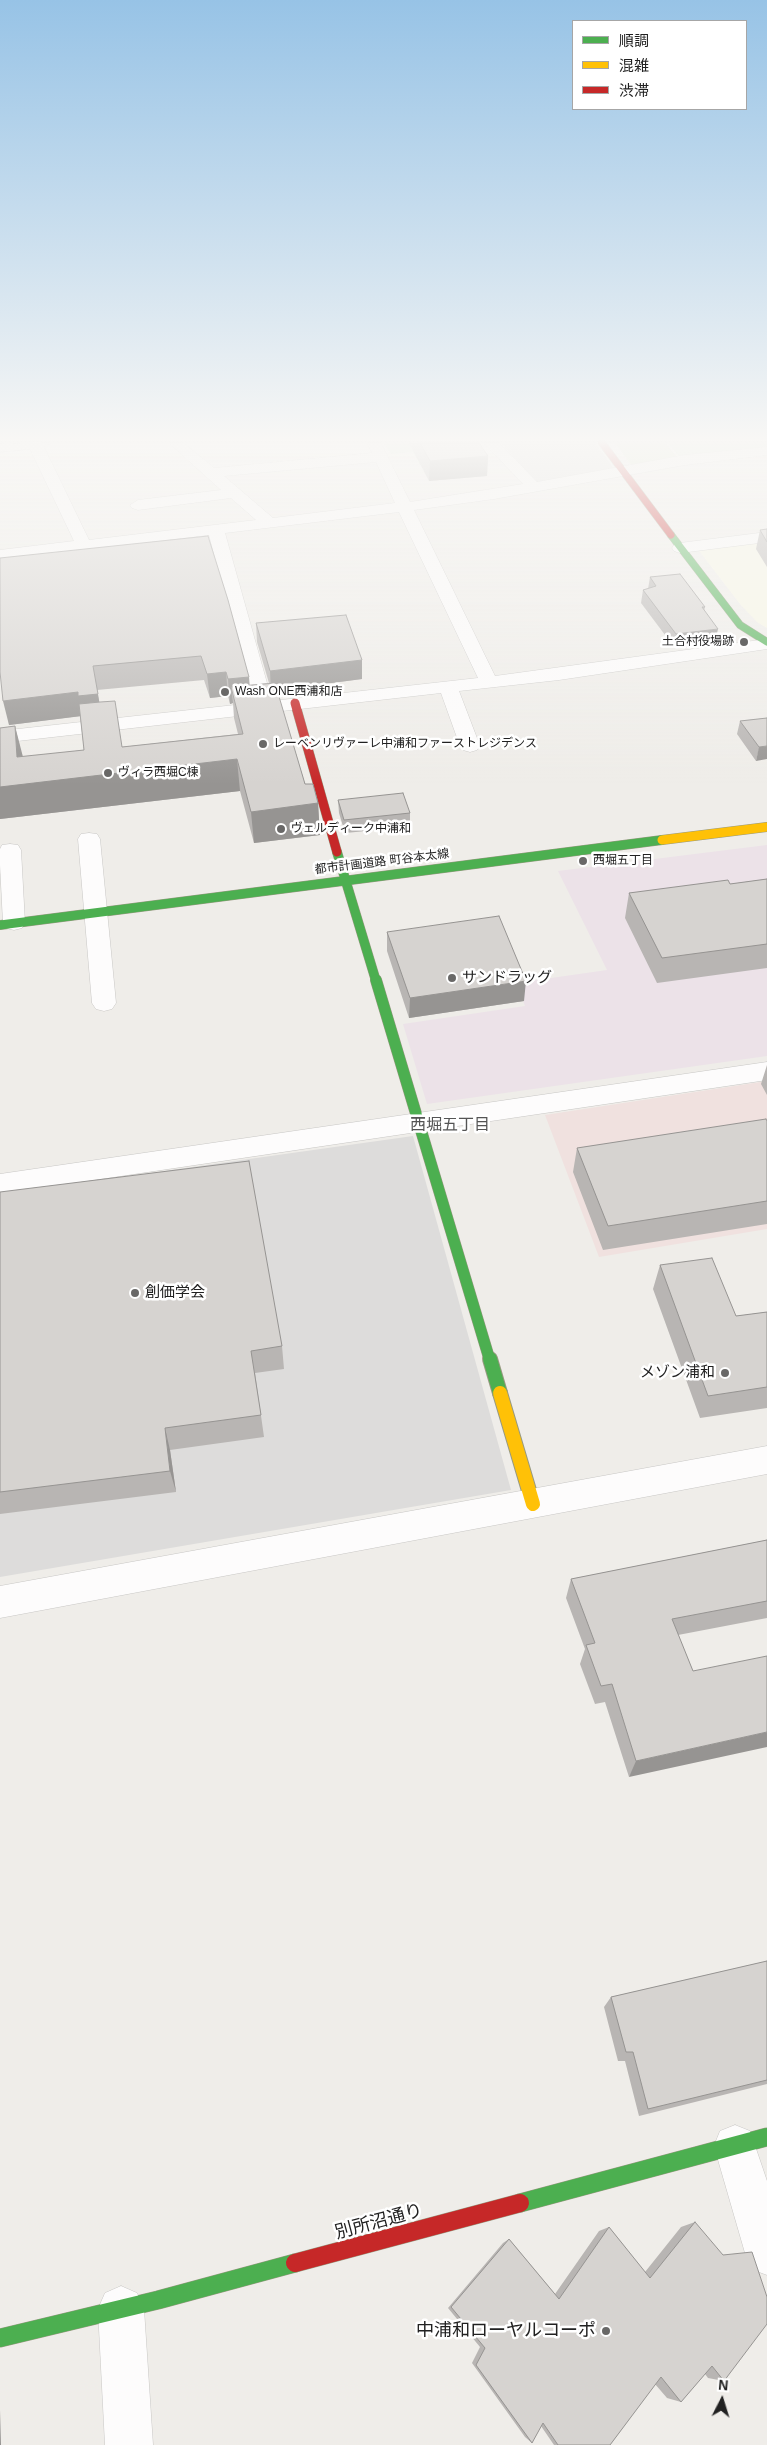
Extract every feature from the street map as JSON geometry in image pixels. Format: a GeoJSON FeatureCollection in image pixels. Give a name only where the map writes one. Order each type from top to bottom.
{"type":"FeatureCollection","features":[{"type":"Feature","properties":{"kind":"street"},"geometry":{"type":"LineString","coordinates":[[223,557],[264,707]]}},
{"type":"Feature","properties":{"kind":"street"},"geometry":{"type":"LineString","coordinates":[[429,557],[489,682]]}},
{"type":"Feature","properties":{"kind":"street"},"geometry":{"type":"LineString","coordinates":[[687,557],[740,625],[767,643]]}},
{"type":"Feature","properties":{"kind":"street"},"geometry":{"type":"LineString","coordinates":[[0,737],[489,682],[767,643]]}},
{"type":"Feature","properties":{"kind":"street"},"geometry":{"type":"LineString","coordinates":[[448,686],[470,746]]}},
{"type":"Feature","properties":{"kind":"street"},"geometry":{"type":"LineString","coordinates":[[295,703],[346,880],[533,1504]]}},
{"type":"Feature","properties":{"kind":"street","name":"都市計画道路 町谷本太線"},"geometry":{"type":"LineString","coordinates":[[7,924],[767,827]]}},
{"type":"Feature","properties":{"kind":"street"},"geometry":{"type":"LineString","coordinates":[[89,840],[104,1003]]}},
{"type":"Feature","properties":{"kind":"street"},"geometry":{"type":"LineString","coordinates":[[7,924],[10,850]]}},
{"type":"Feature","properties":{"kind":"street"},"geometry":{"type":"LineString","coordinates":[[0,1184],[420,1124],[767,1071]]}},
{"type":"Feature","properties":{"kind":"street"},"geometry":{"type":"LineString","coordinates":[[0,1602],[767,1460]]}},
{"type":"Feature","properties":{"kind":"street"},"geometry":{"type":"LineString","coordinates":[[751,2142],[767,2252]]}},
{"type":"Feature","properties":{"kind":"street","name":"別所沼通り"},"geometry":{"type":"LineString","coordinates":[[0,2338],[121,2309],[751,2142]]}},
{"type":"Feature","properties":{"kind":"street"},"geometry":{"type":"LineString","coordinates":[[121,2309],[128,2445]]}},
{"type":"Feature","properties":{"kind":"shaded area"},"geometry":{"type":"Polygon","coordinates":[[[704,557],[767,557],[767,628],[757,622],[740,604],[704,557]]]}},
{"type":"Feature","properties":{"kind":"shaded area"},"geometry":{"type":"Polygon","coordinates":[[[767,845],[767,1056],[427,1104],[403,1024],[525,1006],[516,983],[607,970],[558,871],[767,845]]]}},
{"type":"Feature","properties":{"kind":"shaded area"},"geometry":{"type":"Polygon","coordinates":[[[767,1081],[767,1229],[599,1257],[545,1115],[767,1081]]]}},
{"type":"Feature","properties":{"kind":"shaded area"},"geometry":{"type":"Polygon","coordinates":[[[413,1136],[511,1490],[0,1577],[0,1194],[413,1136]]]}},
{"type":"Feature","properties":{"kind":"building"},"geometry":{"type":"Polygon","coordinates":[[[215,557],[249,677],[228,679],[226,672],[207,674],[201,656],[93,666],[98,694],[78,696],[78,692],[3,701],[0,672],[0,558],[215,557]]]}},
{"type":"Feature","properties":{"kind":"building"},"geometry":{"type":"Polygon","coordinates":[[[680,574],[705,607],[702,607],[718,629],[676,634],[643,590],[656,586],[650,577],[680,574]]]}},
{"type":"Feature","properties":{"kind":"building"},"geometry":{"type":"Polygon","coordinates":[[[346,615],[362,660],[270,671],[256,623],[346,615]]]}},
{"type":"Feature","properties":{"kind":"building"},"geometry":{"type":"Polygon","coordinates":[[[275,683],[305,784],[313,784],[318,803],[251,812],[237,759],[0,787],[0,728],[15,726],[17,757],[84,750],[79,704],[115,701],[122,747],[243,734],[231,687],[275,683]]]}},
{"type":"Feature","properties":{"kind":"building"},"geometry":{"type":"Polygon","coordinates":[[[767,718],[767,746],[759,747],[740,721],[767,718]]]}},
{"type":"Feature","properties":{"kind":"building"},"geometry":{"type":"Polygon","coordinates":[[[403,793],[410,813],[344,820],[338,800],[403,793]]]}},
{"type":"Feature","properties":{"kind":"building"},"geometry":{"type":"Polygon","coordinates":[[[767,879],[767,944],[662,958],[629,893],[728,880],[730,884],[767,879]]]}},
{"type":"Feature","properties":{"kind":"building"},"geometry":{"type":"Polygon","coordinates":[[[499,916],[526,981],[410,998],[387,932],[499,916]]]}},
{"type":"Feature","properties":{"kind":"building"},"geometry":{"type":"Polygon","coordinates":[[[766,1119],[767,1201],[608,1226],[577,1148],[766,1119]]]}},
{"type":"Feature","properties":{"kind":"building","name":"創価学会"},"geometry":{"type":"Polygon","coordinates":[[[249,1161],[282,1346],[251,1351],[261,1415],[165,1428],[170,1471],[0,1492],[0,1192],[249,1161]]]}},
{"type":"Feature","properties":{"kind":"building","name":"メゾン浦和"},"geometry":{"type":"Polygon","coordinates":[[[712,1258],[736,1316],[767,1312],[767,1387],[708,1396],[660,1265],[712,1258]]]}},
{"type":"Feature","properties":{"kind":"building"},"geometry":{"type":"Polygon","coordinates":[[[767,1540],[767,1601],[672,1619],[693,1671],[767,1656],[767,1732],[636,1761],[612,1684],[601,1686],[586,1645],[595,1643],[571,1579],[767,1540]]]}},
{"type":"Feature","properties":{"kind":"building"},"geometry":{"type":"Polygon","coordinates":[[[767,1961],[767,2080],[648,2109],[633,2052],[626,2052],[611,1997],[767,1961]]]}},
{"type":"Feature","properties":{"kind":"building","name":"中浦和ローヤルコーポ"},"geometry":{"type":"Polygon","coordinates":[[[695,2222],[723,2255],[752,2252],[767,2297],[767,2324],[724,2381],[712,2366],[681,2402],[661,2377],[610,2445],[558,2445],[543,2423],[532,2443],[476,2365],[485,2348],[451,2307],[509,2239],[559,2299],[609,2227],[650,2278],[695,2222]]]}},
{"type":"Feature","properties":{"kind":"traffic: fast"},"geometry":{"type":"LineString","coordinates":[[688,557],[740,625],[767,642]]}},
{"type":"Feature","properties":{"kind":"traffic: fast"},"geometry":{"type":"LineString","coordinates":[[0,925],[662,840]]}},
{"type":"Feature","properties":{"kind":"traffic: fast"},"geometry":{"type":"LineString","coordinates":[[337,852],[500,1393]]}},
{"type":"Feature","properties":{"kind":"traffic: fast"},"geometry":{"type":"LineString","coordinates":[[520,2203],[767,2137]]}},
{"type":"Feature","properties":{"kind":"traffic: fast"},"geometry":{"type":"LineString","coordinates":[[0,2338],[158,2300],[295,2263]]}},
{"type":"Feature","properties":{"kind":"traffic: slow"},"geometry":{"type":"LineString","coordinates":[[662,840],[767,827]]}},
{"type":"Feature","properties":{"kind":"traffic: slow"},"geometry":{"type":"LineString","coordinates":[[500,1393],[533,1504]]}},
{"type":"Feature","properties":{"kind":"traffic: jam"},"geometry":{"type":"LineString","coordinates":[[295,703],[337,852]]}},
{"type":"Feature","properties":{"kind":"traffic: jam"},"geometry":{"type":"LineString","coordinates":[[295,2263],[520,2203]]}},
{"type":"Feature","properties":{"kind":"place","name":"土合村役場跡"},"geometry":{"type":"Point","coordinates":[744,642]}},
{"type":"Feature","properties":{"kind":"place","name":"Wash ONE西浦和店"},"geometry":{"type":"Point","coordinates":[225,692]}},
{"type":"Feature","properties":{"kind":"place","name":"レーベンリヴァーレ中浦和ファーストレジデンス"},"geometry":{"type":"Point","coordinates":[263,744]}},
{"type":"Feature","properties":{"kind":"place","name":"ヴィラ西堀C棟"},"geometry":{"type":"Point","coordinates":[108,773]}},
{"type":"Feature","properties":{"kind":"place","name":"ヴェルディーク中浦和"},"geometry":{"type":"Point","coordinates":[281,829]}},
{"type":"Feature","properties":{"kind":"place","name":"西堀五丁目"},"geometry":{"type":"Point","coordinates":[583,861]}},
{"type":"Feature","properties":{"kind":"place","name":"サンドラッグ"},"geometry":{"type":"Point","coordinates":[452,978]}},
{"type":"Feature","properties":{"kind":"place","name":"創価学会"},"geometry":{"type":"Point","coordinates":[135,1293]}},
{"type":"Feature","properties":{"kind":"place","name":"メゾン浦和"},"geometry":{"type":"Point","coordinates":[725,1373]}},
{"type":"Feature","properties":{"kind":"place","name":"中浦和ローヤルコーポ"},"geometry":{"type":"Point","coordinates":[606,2331]}},
{"type":"Feature","properties":{"kind":"district","name":"西堀五丁目"},"geometry":{"type":"Point","coordinates":[450,1126]}}]}
